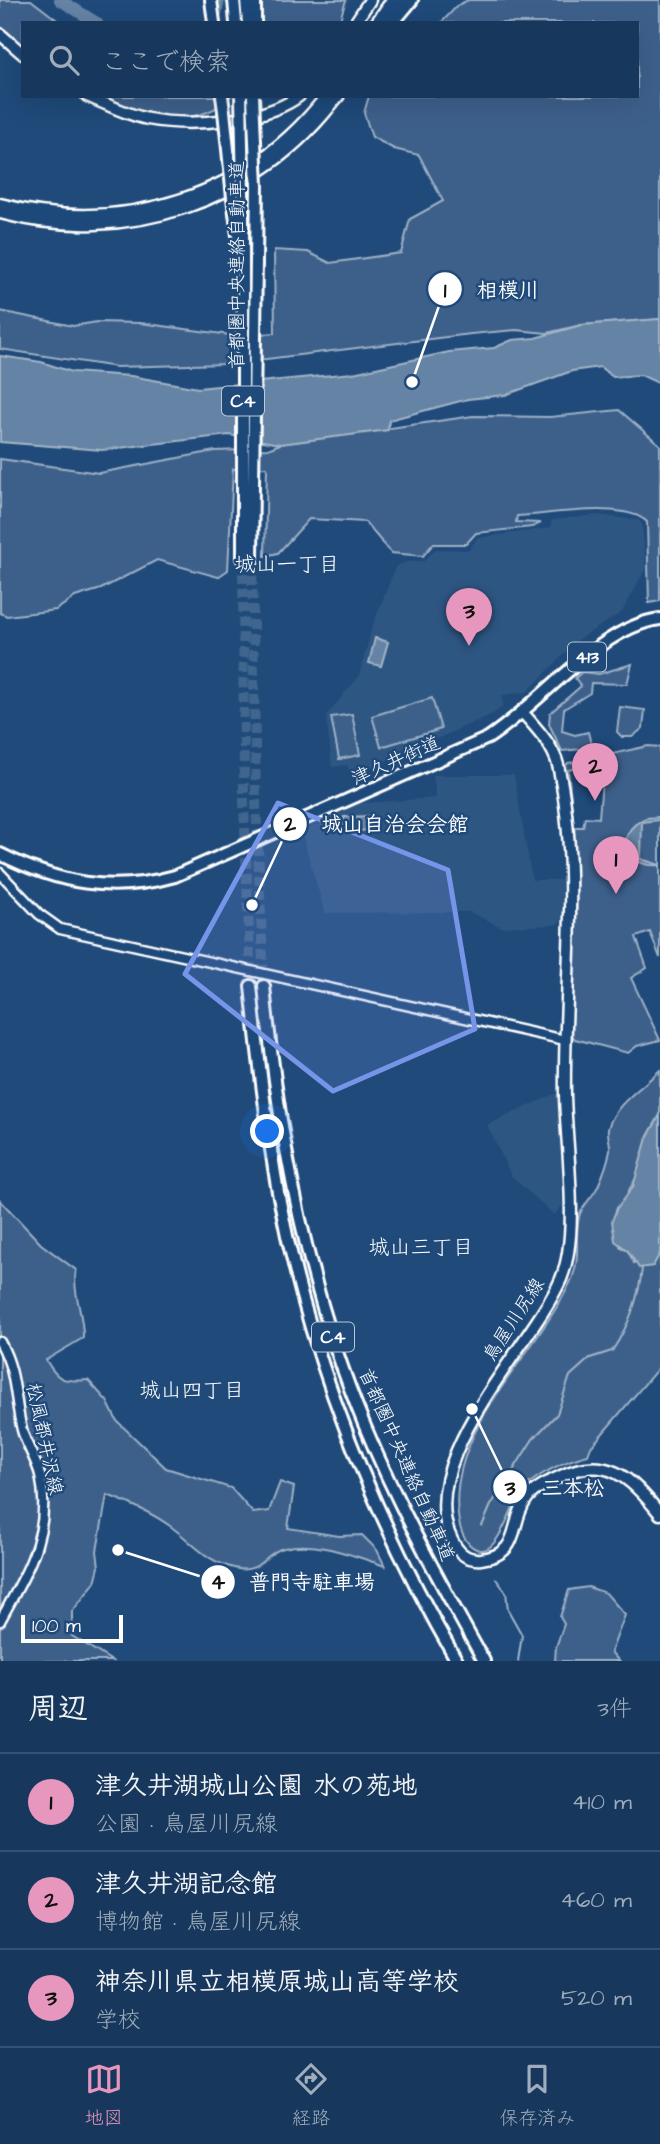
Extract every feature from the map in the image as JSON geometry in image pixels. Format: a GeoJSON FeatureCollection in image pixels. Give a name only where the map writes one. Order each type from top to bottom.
{"type":"FeatureCollection","features":[{"type":"Feature","properties":{"kind":"highway"},"geometry":{"type":"LineString","coordinates":[[211,0],[215,21]]}},
{"type":"Feature","properties":{"kind":"highway"},"geometry":{"type":"LineString","coordinates":[[234,0],[236,21]]}},
{"type":"Feature","properties":{"kind":"highway"},"geometry":{"type":"LineString","coordinates":[[246,0],[248,21]]}},
{"type":"Feature","properties":{"kind":"highway"},"geometry":{"type":"LineString","coordinates":[[255,0],[255,21]]}},
{"type":"Feature","properties":{"kind":"highway"},"geometry":{"type":"LineString","coordinates":[[395,21],[412,0]]}},
{"type":"Feature","properties":{"kind":"highway"},"geometry":{"type":"LineString","coordinates":[[222,98],[238,196]]}},
{"type":"Feature","properties":{"kind":"highway","name":"首都圏中央連絡自動車道"},"geometry":{"type":"LineString","coordinates":[[241,98],[238,196],[244,291],[247,559],[257,186],[253,98]]}},
{"type":"Feature","properties":{"kind":"highway","name":"津久井街道"},"geometry":{"type":"LineString","coordinates":[[1,856],[48,876],[88,885],[127,886],[167,878],[425,768],[488,737],[523,713],[606,640],[629,626],[660,619]]}},
{"type":"Feature","properties":{"kind":"highway","name":"首都圏中央連絡自動車道"},"geometry":{"type":"LineString","coordinates":[[251,986],[278,1193],[303,1298],[324,1366],[370,1490],[416,1587],[457,1661]]}},
{"type":"Feature","properties":{"kind":"highway","name":"首都圏中央連絡自動車道"},"geometry":{"type":"LineString","coordinates":[[264,986],[274,1079],[293,1190],[319,1294],[341,1362],[364,1424],[405,1513],[484,1661]]}},
{"type":"Feature","properties":{"kind":"main road"},"geometry":{"type":"LineString","coordinates":[[356,21],[370,0]]}},
{"type":"Feature","properties":{"kind":"main road"},"geometry":{"type":"LineString","coordinates":[[377,21],[392,0]]}},
{"type":"Feature","properties":{"kind":"main road"},"geometry":{"type":"LineString","coordinates":[[387,21],[403,0]]}},
{"type":"Feature","properties":{"kind":"main road"},"geometry":{"type":"LineString","coordinates":[[0,34],[21,52]]}},
{"type":"Feature","properties":{"kind":"main road"},"geometry":{"type":"LineString","coordinates":[[92,98],[149,119],[225,120],[263,115],[295,98]]}},
{"type":"Feature","properties":{"kind":"main road"},"geometry":{"type":"LineString","coordinates":[[0,204],[48,214],[94,216],[138,212],[182,201],[225,182],[275,149],[333,98]]}},
{"type":"Feature","properties":{"kind":"main road"},"geometry":{"type":"LineString","coordinates":[[0,213],[38,221],[91,225],[144,219],[188,207],[236,186],[269,165],[304,135],[333,98]]}},
{"type":"Feature","properties":{"kind":"main road","name":"鳥屋川尻線"},"geometry":{"type":"LineString","coordinates":[[523,713],[553,751],[559,769],[569,863],[565,1040],[570,1234],[568,1260],[556,1290],[473,1418],[447,1486],[445,1517],[460,1552],[473,1559],[492,1556],[513,1540],[523,1505],[531,1494],[556,1478],[588,1465],[604,1466],[617,1474],[648,1499],[660,1514]]}},
{"type":"Feature","properties":{"kind":"street"},"geometry":{"type":"LineString","coordinates":[[0,873],[39,914],[60,929],[565,1040]]}},
{"type":"Feature","properties":{"kind":"street","name":"松風都井沢線"},"geometry":{"type":"LineString","coordinates":[[0,1342],[15,1375],[23,1430],[40,1475],[43,1515],[36,1554],[0,1621]]}},
{"type":"Feature","properties":{"kind":"highlighted area"},"geometry":{"type":"Polygon","coordinates":[[[278,803],[448,870],[475,1029],[333,1091],[185,974],[278,803]]]}},
{"type":"Feature","properties":{"kind":"shaded area"},"geometry":{"type":"Polygon","coordinates":[[[0,0],[31,0],[58,21],[21,21],[21,49],[0,31],[0,0]]]}},
{"type":"Feature","properties":{"kind":"shaded area"},"geometry":{"type":"Polygon","coordinates":[[[249,0],[346,0],[340,21],[245,21],[249,0]]]}},
{"type":"Feature","properties":{"kind":"shaded area"},"geometry":{"type":"Polygon","coordinates":[[[468,0],[660,0],[660,319],[581,325],[547,333],[516,330],[471,334],[226,364],[116,367],[0,349],[0,311],[73,326],[97,322],[140,323],[238,336],[275,333],[274,250],[308,252],[330,263],[401,253],[410,219],[443,201],[419,155],[394,149],[372,137],[364,113],[368,98],[639,98],[639,21],[443,21],[458,5],[468,0]]]}},
{"type":"Feature","properties":{"kind":"shaded area"},"geometry":{"type":"Polygon","coordinates":[[[100,98],[228,98],[216,108],[200,115],[183,117],[165,117],[100,98]]]}},
{"type":"Feature","properties":{"kind":"shaded area"},"geometry":{"type":"Polygon","coordinates":[[[660,319],[660,384],[641,375],[613,377],[600,367],[572,371],[505,395],[468,399],[389,420],[388,430],[280,444],[229,435],[102,450],[0,442],[0,356],[41,362],[72,372],[131,376],[198,388],[353,373],[449,352],[494,348],[512,340],[535,338],[581,325],[660,319]]]}},
{"type":"Feature","properties":{"kind":"shaded area"},"geometry":{"type":"Polygon","coordinates":[[[619,410],[660,445],[660,601],[649,603],[647,522],[637,515],[605,510],[517,516],[516,522],[541,523],[532,527],[476,533],[466,544],[433,544],[423,556],[391,553],[365,522],[309,519],[278,553],[265,556],[267,467],[233,469],[228,570],[218,577],[157,560],[101,589],[75,597],[56,610],[7,616],[0,613],[0,459],[99,473],[215,451],[268,449],[280,444],[473,416],[550,417],[619,410]]]}},
{"type":"Feature","properties":{"kind":"shaded area"},"geometry":{"type":"Polygon","coordinates":[[[596,515],[638,520],[642,524],[646,568],[622,612],[579,639],[527,692],[502,695],[503,707],[493,714],[352,776],[347,765],[332,767],[326,716],[359,676],[372,627],[396,566],[406,562],[424,561],[436,549],[469,550],[477,538],[550,528],[552,520],[596,515]]]}},
{"type":"Feature","properties":{"kind":"shaded area"},"geometry":{"type":"Polygon","coordinates":[[[375,638],[388,642],[381,666],[369,663],[375,638]]]}},
{"type":"Feature","properties":{"kind":"shaded area"},"geometry":{"type":"Polygon","coordinates":[[[632,664],[627,684],[591,683],[590,693],[564,709],[562,731],[575,735],[588,732],[592,748],[562,751],[549,724],[550,713],[581,686],[575,678],[582,672],[599,674],[632,664]]]}},
{"type":"Feature","properties":{"kind":"shaded area"},"geometry":{"type":"Polygon","coordinates":[[[432,698],[441,729],[381,747],[372,716],[432,698]]]}},
{"type":"Feature","properties":{"kind":"shaded area"},"geometry":{"type":"Polygon","coordinates":[[[620,707],[645,710],[643,728],[632,737],[622,737],[617,732],[620,707]]]}},
{"type":"Feature","properties":{"kind":"shaded area"},"geometry":{"type":"Polygon","coordinates":[[[352,714],[360,755],[339,759],[331,717],[352,714]]]}},
{"type":"Feature","properties":{"kind":"shaded area"},"geometry":{"type":"Polygon","coordinates":[[[648,746],[660,747],[660,958],[650,932],[636,937],[647,968],[631,978],[660,1040],[637,1046],[628,1053],[575,1039],[568,1030],[570,966],[563,770],[568,763],[591,760],[589,765],[568,770],[574,827],[583,827],[585,817],[599,818],[602,780],[588,778],[599,766],[603,756],[648,746]]]}},
{"type":"Feature","properties":{"kind":"shaded area"},"geometry":{"type":"Polygon","coordinates":[[[433,775],[514,775],[532,880],[562,880],[561,921],[555,925],[501,927],[470,912],[325,913],[302,835],[304,830],[361,803],[436,798],[433,775]]]}},
{"type":"Feature","properties":{"kind":"shaded area"},"geometry":{"type":"Polygon","coordinates":[[[371,816],[371,830],[345,832],[344,817],[371,816]]]}},
{"type":"Feature","properties":{"kind":"shaded area"},"geometry":{"type":"Polygon","coordinates":[[[658,817],[660,820],[642,822],[641,859],[660,865],[639,862],[627,849],[628,833],[646,818],[658,817]]]}},
{"type":"Feature","properties":{"kind":"shaded area"},"geometry":{"type":"Polygon","coordinates":[[[660,1070],[660,1115],[647,1138],[638,1175],[629,1190],[620,1247],[628,1251],[634,1263],[656,1258],[660,1253],[660,1366],[591,1447],[588,1455],[554,1468],[523,1489],[495,1541],[488,1548],[479,1550],[464,1538],[458,1519],[458,1484],[466,1454],[496,1396],[552,1315],[572,1278],[577,1260],[579,1217],[596,1190],[605,1168],[610,1150],[608,1129],[611,1120],[630,1096],[660,1070]]]}},
{"type":"Feature","properties":{"kind":"shaded area"},"geometry":{"type":"Polygon","coordinates":[[[559,1092],[562,1206],[554,1215],[512,1177],[487,1125],[559,1092]]]}},
{"type":"Feature","properties":{"kind":"shaded area"},"geometry":{"type":"Polygon","coordinates":[[[660,1115],[660,1253],[653,1266],[639,1268],[628,1251],[615,1241],[612,1221],[617,1208],[633,1187],[647,1138],[660,1115]]]}},
{"type":"Feature","properties":{"kind":"shaded area"},"geometry":{"type":"Polygon","coordinates":[[[0,1200],[41,1244],[76,1270],[83,1338],[46,1360],[58,1376],[73,1381],[88,1380],[107,1401],[117,1421],[166,1468],[231,1488],[253,1513],[269,1511],[280,1482],[294,1487],[288,1528],[339,1536],[362,1535],[377,1550],[385,1566],[335,1550],[297,1546],[278,1550],[252,1568],[238,1569],[208,1557],[155,1516],[107,1495],[97,1551],[99,1567],[95,1582],[72,1612],[72,1636],[112,1661],[0,1661],[0,1200]]]}},
{"type":"Feature","properties":{"kind":"shaded area"},"geometry":{"type":"Polygon","coordinates":[[[588,1587],[606,1593],[625,1615],[611,1652],[619,1661],[555,1661],[556,1647],[564,1624],[560,1617],[569,1590],[588,1587]]]}},
{"type":"Feature","properties":{"kind":"waterway"},"geometry":{"type":"LineString","coordinates":[[60,0],[94,21]]}},
{"type":"Feature","properties":{"kind":"waterway"},"geometry":{"type":"LineString","coordinates":[[214,21],[219,0]]}},
{"type":"Feature","properties":{"kind":"waterway"},"geometry":{"type":"LineString","coordinates":[[482,1526],[491,1505],[533,1439],[557,1414],[570,1376],[590,1358],[612,1351],[618,1342],[635,1301],[642,1268]]}},
{"type":"Feature","properties":{"kind":"waterway"},"geometry":{"type":"LineString","coordinates":[[496,1579],[506,1592],[508,1610],[522,1635],[518,1661]]}},
{"type":"Feature","properties":{"kind":"tunnel"},"geometry":{"type":"LineString","coordinates":[[243,558],[244,802],[251,986]]}},
{"type":"Feature","properties":{"kind":"tunnel"},"geometry":{"type":"LineString","coordinates":[[252,560],[256,802],[264,986]]}},
{"type":"Feature","properties":{"kind":"place","name":"相模川"},"geometry":{"type":"Point","coordinates":[412,382]}},
{"type":"Feature","properties":{"kind":"place","name":"神奈川県立相模原城山高等学校"},"geometry":{"type":"Point","coordinates":[469,646]}},
{"type":"Feature","properties":{"kind":"place","name":"津久井湖記念館"},"geometry":{"type":"Point","coordinates":[595,801]}},
{"type":"Feature","properties":{"kind":"place","name":"津久井湖城山公園 水の苑地"},"geometry":{"type":"Point","coordinates":[616,894]}},
{"type":"Feature","properties":{"kind":"place","name":"城山自治会会館"},"geometry":{"type":"Point","coordinates":[252,905]}},
{"type":"Feature","properties":{"kind":"place","name":"三本松"},"geometry":{"type":"Point","coordinates":[472,1409]}},
{"type":"Feature","properties":{"kind":"place","name":"普門寺駐車場"},"geometry":{"type":"Point","coordinates":[118,1550]}},
{"type":"Feature","properties":{"kind":"district","name":"城山一丁目"},"geometry":{"type":"Point","coordinates":[287,564]}},
{"type":"Feature","properties":{"kind":"district","name":"城山三丁目"},"geometry":{"type":"Point","coordinates":[421,1247]}},
{"type":"Feature","properties":{"kind":"district","name":"城山四丁目"},"geometry":{"type":"Point","coordinates":[192,1390]}}]}
